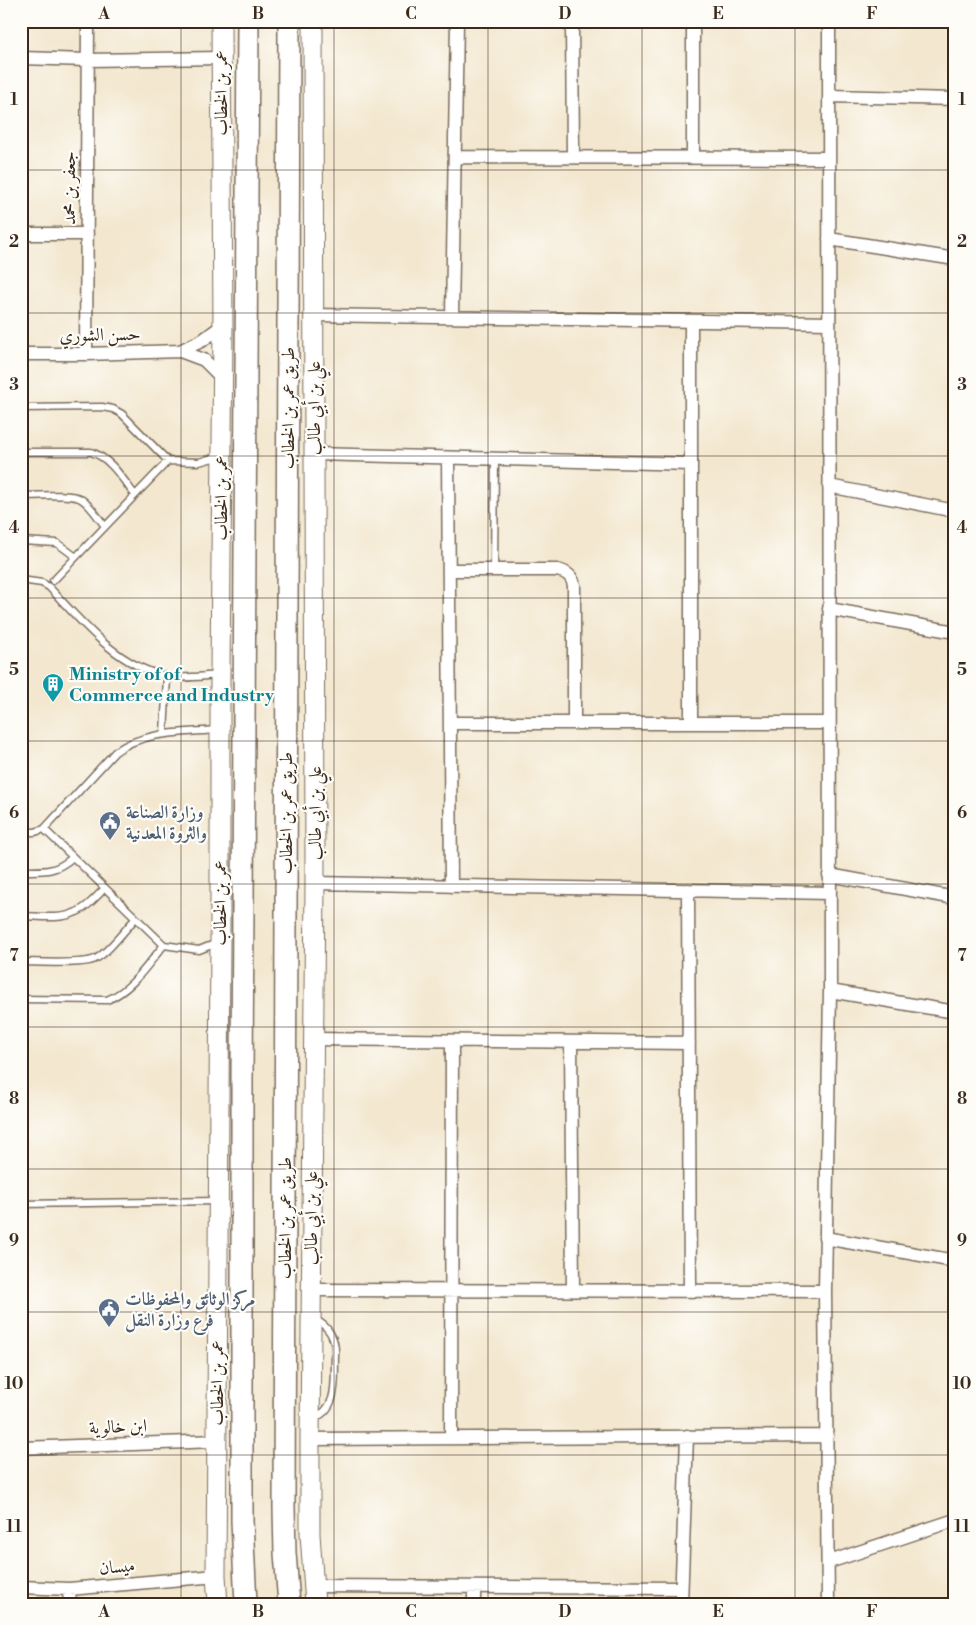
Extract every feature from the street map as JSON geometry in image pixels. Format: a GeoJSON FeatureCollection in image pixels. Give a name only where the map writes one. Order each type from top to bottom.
{"type":"FeatureCollection","features":[{"type":"Feature","properties":{"kind":"main road"},"geometry":{"type":"LineString","coordinates":[[246,1604],[242,1521],[242,1080],[248,21]]}},
{"type":"Feature","properties":{"kind":"main road","name":"طريق عمر بن الخطاب"},"geometry":{"type":"LineString","coordinates":[[289,21],[284,1508],[289,1604]]}},
{"type":"Feature","properties":{"kind":"street","name":"جعفر بن محمد"},"geometry":{"type":"LineString","coordinates":[[86,354],[88,21]]}},
{"type":"Feature","properties":{"kind":"street","name":"عمر بن الخطاب"},"geometry":{"type":"LineString","coordinates":[[218,1604],[216,1576],[218,1489],[223,325],[221,21]]}},
{"type":"Feature","properties":{"kind":"street","name":"علي بن أبي طالب"},"geometry":{"type":"LineString","coordinates":[[313,21],[315,884],[311,1202],[310,1534],[314,1595]]}},
{"type":"Feature","properties":{"kind":"street"},"geometry":{"type":"LineString","coordinates":[[452,317],[456,21]]}},
{"type":"Feature","properties":{"kind":"street"},"geometry":{"type":"LineString","coordinates":[[572,21],[573,157]]}},
{"type":"Feature","properties":{"kind":"street"},"geometry":{"type":"LineString","coordinates":[[693,21],[694,157]]}},
{"type":"Feature","properties":{"kind":"street"},"geometry":{"type":"LineString","coordinates":[[828,21],[830,991],[825,1238],[828,1604]]}},
{"type":"Feature","properties":{"kind":"street"},"geometry":{"type":"LineString","coordinates":[[21,58],[87,60],[221,58]]}},
{"type":"Feature","properties":{"kind":"street"},"geometry":{"type":"LineString","coordinates":[[221,115],[248,66]]}},
{"type":"Feature","properties":{"kind":"street"},"geometry":{"type":"LineString","coordinates":[[288,107],[312,67]]}},
{"type":"Feature","properties":{"kind":"street"},"geometry":{"type":"LineString","coordinates":[[829,96],[955,99]]}},
{"type":"Feature","properties":{"kind":"street"},"geometry":{"type":"LineString","coordinates":[[455,157],[829,158]]}},
{"type":"Feature","properties":{"kind":"street"},"geometry":{"type":"LineString","coordinates":[[21,234],[87,234]]}},
{"type":"Feature","properties":{"kind":"street"},"geometry":{"type":"LineString","coordinates":[[829,239],[955,260]]}},
{"type":"Feature","properties":{"kind":"street"},"geometry":{"type":"LineString","coordinates":[[314,315],[829,323]]}},
{"type":"Feature","properties":{"kind":"street"},"geometry":{"type":"LineString","coordinates":[[691,723],[692,321]]}},
{"type":"Feature","properties":{"kind":"street","name":"حسن الشوري"},"geometry":{"type":"LineString","coordinates":[[180,351],[203,340],[223,325]]}},
{"type":"Feature","properties":{"kind":"street","name":"حسن الشوري"},"geometry":{"type":"LineString","coordinates":[[21,354],[180,351],[204,360],[222,378]]}},
{"type":"Feature","properties":{"kind":"street"},"geometry":{"type":"LineString","coordinates":[[314,454],[691,464]]}},
{"type":"Feature","properties":{"kind":"street"},"geometry":{"type":"LineString","coordinates":[[448,458],[451,886]]}},
{"type":"Feature","properties":{"kind":"street"},"geometry":{"type":"LineString","coordinates":[[829,486],[955,511]]}},
{"type":"Feature","properties":{"kind":"street"},"geometry":{"type":"LineString","coordinates":[[449,570],[557,570],[567,573],[573,581],[574,723]]}},
{"type":"Feature","properties":{"kind":"street"},"geometry":{"type":"LineString","coordinates":[[829,609],[955,632]]}},
{"type":"Feature","properties":{"kind":"street"},"geometry":{"type":"LineString","coordinates":[[450,723],[829,723]]}},
{"type":"Feature","properties":{"kind":"street"},"geometry":{"type":"LineString","coordinates":[[829,875],[955,898]]}},
{"type":"Feature","properties":{"kind":"street"},"geometry":{"type":"LineString","coordinates":[[315,884],[829,893]]}},
{"type":"Feature","properties":{"kind":"street"},"geometry":{"type":"LineString","coordinates":[[688,890],[690,1290]]}},
{"type":"Feature","properties":{"kind":"street"},"geometry":{"type":"LineString","coordinates":[[830,991],[955,1012]]}},
{"type":"Feature","properties":{"kind":"street"},"geometry":{"type":"LineString","coordinates":[[313,1039],[689,1043]]}},
{"type":"Feature","properties":{"kind":"street"},"geometry":{"type":"LineString","coordinates":[[451,1438],[452,1041]]}},
{"type":"Feature","properties":{"kind":"street"},"geometry":{"type":"LineString","coordinates":[[571,1042],[572,1290]]}},
{"type":"Feature","properties":{"kind":"street"},"geometry":{"type":"LineString","coordinates":[[219,1110],[242,1080]]}},
{"type":"Feature","properties":{"kind":"street"},"geometry":{"type":"LineString","coordinates":[[285,1159],[311,1202]]}},
{"type":"Feature","properties":{"kind":"street"},"geometry":{"type":"LineString","coordinates":[[825,1238],[955,1261]]}},
{"type":"Feature","properties":{"kind":"street"},"geometry":{"type":"LineString","coordinates":[[311,1290],[825,1290]]}},
{"type":"Feature","properties":{"kind":"street"},"geometry":{"type":"LineString","coordinates":[[681,1604],[687,1436]]}},
{"type":"Feature","properties":{"kind":"street"},"geometry":{"type":"LineString","coordinates":[[310,1439],[827,1436]]}},
{"type":"Feature","properties":{"kind":"street","name":"ابن خالوية"},"geometry":{"type":"LineString","coordinates":[[21,1448],[217,1441]]}},
{"type":"Feature","properties":{"kind":"street"},"geometry":{"type":"LineString","coordinates":[[218,1489],[242,1521]]}},
{"type":"Feature","properties":{"kind":"street"},"geometry":{"type":"LineString","coordinates":[[829,1562],[955,1520]]}},
{"type":"Feature","properties":{"kind":"street","name":"ميسان"},"geometry":{"type":"LineString","coordinates":[[21,1587],[69,1589],[216,1576]]}},
{"type":"Feature","properties":{"kind":"street"},"geometry":{"type":"LineString","coordinates":[[314,1595],[474,1588],[681,1588]]}},
{"type":"Feature","properties":{"kind":"street"},"geometry":{"type":"LineString","coordinates":[[474,1588],[474,1604]]}},
{"type":"Feature","properties":{"kind":"street"},"geometry":{"type":"LineString","coordinates":[[69,1589],[70,1604]]}},
{"type":"Feature","properties":{"kind":"lane"},"geometry":{"type":"LineString","coordinates":[[21,408],[102,407],[113,409],[122,414],[168,461],[198,462],[222,456]]}},
{"type":"Feature","properties":{"kind":"lane"},"geometry":{"type":"LineString","coordinates":[[21,452],[91,452],[98,454],[108,462],[135,495]]}},
{"type":"Feature","properties":{"kind":"lane"},"geometry":{"type":"LineString","coordinates":[[494,570],[495,459]]}},
{"type":"Feature","properties":{"kind":"lane"},"geometry":{"type":"LineString","coordinates":[[53,581],[168,461]]}},
{"type":"Feature","properties":{"kind":"lane"},"geometry":{"type":"LineString","coordinates":[[21,496],[70,496],[80,498],[105,526]]}},
{"type":"Feature","properties":{"kind":"lane"},"geometry":{"type":"LineString","coordinates":[[21,541],[57,543],[76,557]]}},
{"type":"Feature","properties":{"kind":"lane"},"geometry":{"type":"LineString","coordinates":[[21,580],[42,582],[49,587],[107,646],[147,671],[166,677],[220,675]]}},
{"type":"Feature","properties":{"kind":"lane"},"geometry":{"type":"LineString","coordinates":[[164,734],[166,677]]}},
{"type":"Feature","properties":{"kind":"lane"},"geometry":{"type":"LineString","coordinates":[[21,832],[34,832],[44,829],[115,752],[124,746],[164,734],[220,729]]}},
{"type":"Feature","properties":{"kind":"lane"},"geometry":{"type":"LineString","coordinates":[[44,829],[164,945],[199,950],[220,941]]}},
{"type":"Feature","properties":{"kind":"lane"},"geometry":{"type":"LineString","coordinates":[[21,871],[47,872],[64,865],[74,858]]}},
{"type":"Feature","properties":{"kind":"lane"},"geometry":{"type":"LineString","coordinates":[[21,916],[62,916],[74,914],[84,908],[105,888]]}},
{"type":"Feature","properties":{"kind":"lane"},"geometry":{"type":"LineString","coordinates":[[21,962],[80,962],[94,960],[136,918]]}},
{"type":"Feature","properties":{"kind":"lane"},"geometry":{"type":"LineString","coordinates":[[21,999],[107,1000],[118,996],[127,989],[164,945]]}},
{"type":"Feature","properties":{"kind":"lane"},"geometry":{"type":"LineString","coordinates":[[21,1204],[218,1200]]}},
{"type":"Feature","properties":{"kind":"place","name":"Ministry of of Commerce and Industry"},"geometry":{"type":"Point","coordinates":[53,703]}},
{"type":"Feature","properties":{"kind":"place","name":"وزارة الصناعة والثروة المعدنية"},"geometry":{"type":"Point","coordinates":[110,841]}},
{"type":"Feature","properties":{"kind":"place","name":"مركز الوثائق والمحفوظات فرع وزارة النقل"},"geometry":{"type":"Point","coordinates":[109,1328]}}]}
